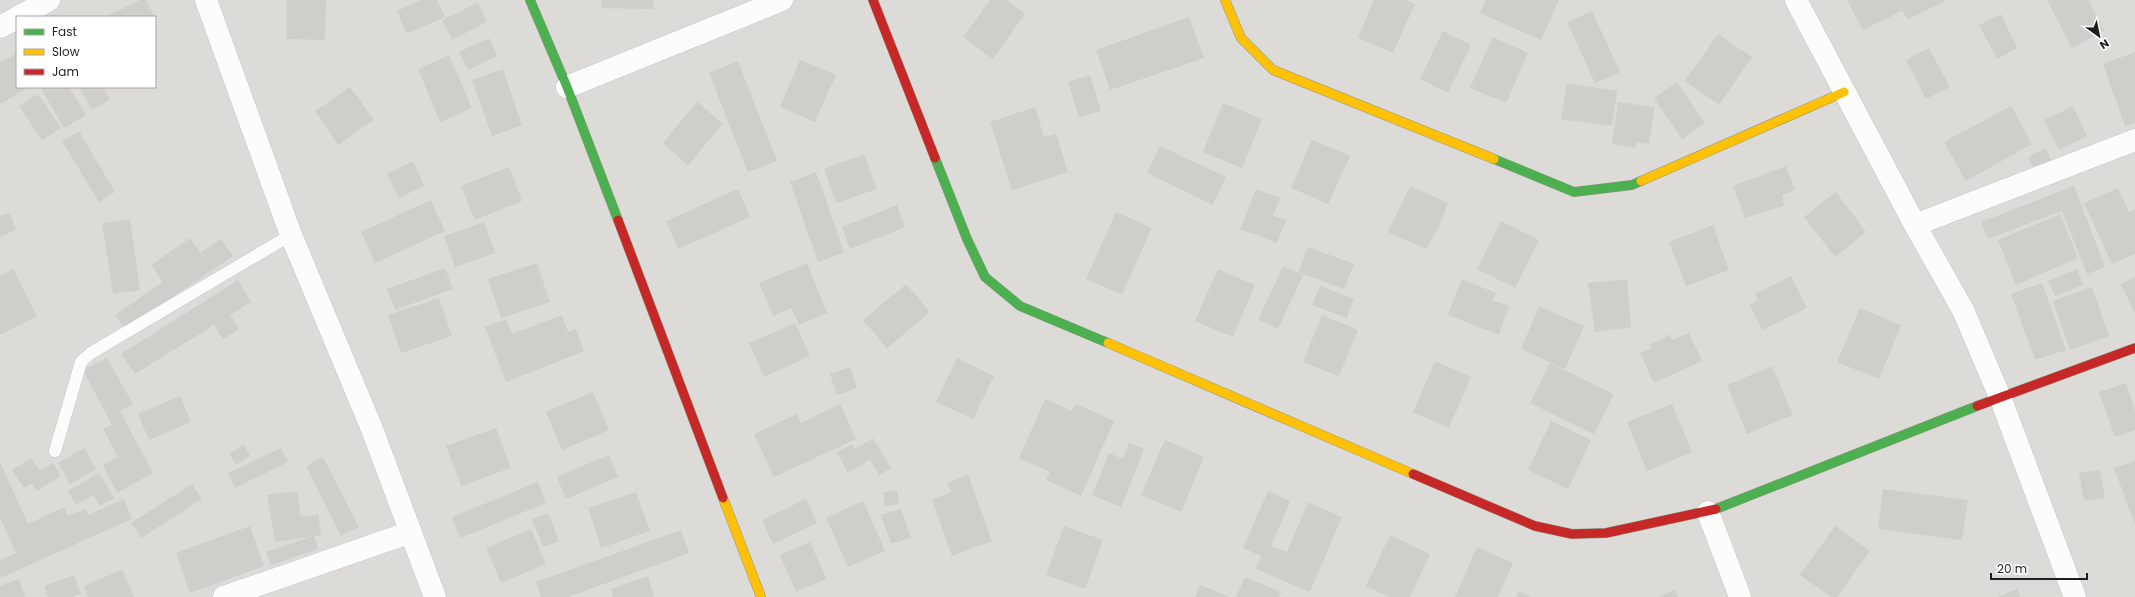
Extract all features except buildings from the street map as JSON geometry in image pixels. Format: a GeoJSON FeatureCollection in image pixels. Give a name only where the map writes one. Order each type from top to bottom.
{"type":"FeatureCollection","features":[{"type":"Feature","properties":{"kind":"street"},"geometry":{"type":"LineString","coordinates":[[20,16],[49,0]]}},
{"type":"Feature","properties":{"kind":"street"},"geometry":{"type":"LineString","coordinates":[[206,0],[291,235],[372,429],[436,597]]}},
{"type":"Feature","properties":{"kind":"street"},"geometry":{"type":"LineString","coordinates":[[530,0],[567,87],[761,597]]}},
{"type":"Feature","properties":{"kind":"street"},"geometry":{"type":"LineString","coordinates":[[567,87],[782,0]]}},
{"type":"Feature","properties":{"kind":"street"},"geometry":{"type":"LineString","coordinates":[[873,0],[967,239],[982,271],[985,277],[1020,306],[1534,526],[1572,534],[1606,533],[1708,512],[2000,397],[2135,348]]}},
{"type":"Feature","properties":{"kind":"street"},"geometry":{"type":"LineString","coordinates":[[1225,0],[1241,38],[1273,70],[1574,192],[1632,185],[1844,92]]}},
{"type":"Feature","properties":{"kind":"street"},"geometry":{"type":"LineString","coordinates":[[1796,0],[1915,225],[1963,310],[2000,397],[2075,597]]}},
{"type":"Feature","properties":{"kind":"street"},"geometry":{"type":"LineString","coordinates":[[0,27],[16,18]]}},
{"type":"Feature","properties":{"kind":"street"},"geometry":{"type":"LineString","coordinates":[[1915,225],[2135,140]]}},
{"type":"Feature","properties":{"kind":"street"},"geometry":{"type":"LineString","coordinates":[[1708,512],[1740,597]]}},
{"type":"Feature","properties":{"kind":"street"},"geometry":{"type":"LineString","coordinates":[[224,597],[411,532]]}},
{"type":"Feature","properties":{"kind":"lane"},"geometry":{"type":"LineString","coordinates":[[55,451],[81,362],[91,353],[291,235]]}},
{"type":"Feature","properties":{"kind":"shaded area"},"geometry":{"type":"Polygon","coordinates":[[[0,0],[2135,0],[2135,597],[0,597],[0,0]]]}},
{"type":"Feature","properties":{"kind":"traffic: fast"},"geometry":{"type":"LineString","coordinates":[[530,0],[567,87],[618,220]]}},
{"type":"Feature","properties":{"kind":"traffic: fast"},"geometry":{"type":"LineString","coordinates":[[935,158],[967,239],[985,277],[1020,306],[1108,343]]}},
{"type":"Feature","properties":{"kind":"traffic: fast"},"geometry":{"type":"LineString","coordinates":[[1494,159],[1574,192],[1632,185],[1641,181]]}},
{"type":"Feature","properties":{"kind":"traffic: fast"},"geometry":{"type":"LineString","coordinates":[[1716,509],[1977,406]]}},
{"type":"Feature","properties":{"kind":"traffic: slow"},"geometry":{"type":"LineString","coordinates":[[1225,0],[1241,38],[1273,70],[1494,159]]}},
{"type":"Feature","properties":{"kind":"traffic: slow"},"geometry":{"type":"LineString","coordinates":[[1641,181],[1844,92]]}},
{"type":"Feature","properties":{"kind":"traffic: slow"},"geometry":{"type":"LineString","coordinates":[[1108,343],[1413,474]]}},
{"type":"Feature","properties":{"kind":"traffic: slow"},"geometry":{"type":"LineString","coordinates":[[723,498],[761,597]]}},
{"type":"Feature","properties":{"kind":"traffic: jam"},"geometry":{"type":"LineString","coordinates":[[873,0],[935,158]]}},
{"type":"Feature","properties":{"kind":"traffic: jam"},"geometry":{"type":"LineString","coordinates":[[618,220],[723,498]]}},
{"type":"Feature","properties":{"kind":"traffic: jam"},"geometry":{"type":"LineString","coordinates":[[1977,406],[2135,348]]}},
{"type":"Feature","properties":{"kind":"traffic: jam"},"geometry":{"type":"LineString","coordinates":[[1413,474],[1535,526],[1572,534],[1606,533],[1716,509]]}}]}
